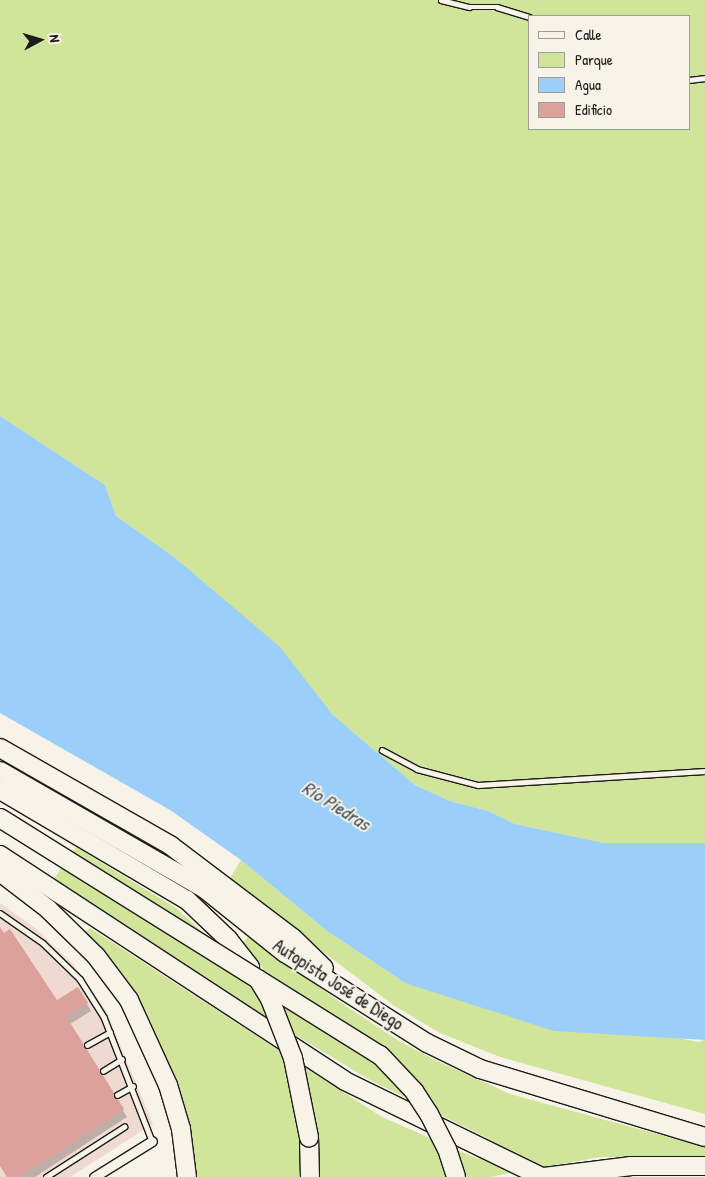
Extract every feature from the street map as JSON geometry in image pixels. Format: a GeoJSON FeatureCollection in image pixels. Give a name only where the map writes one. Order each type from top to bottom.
{"type":"FeatureCollection","features":[{"type":"Feature","properties":{"kind":"highway"},"geometry":{"type":"LineString","coordinates":[[0,748],[170,845],[293,938],[351,995]]}},
{"type":"Feature","properties":{"kind":"highway","name":"Autopista José de Diego"},"geometry":{"type":"LineString","coordinates":[[0,771],[205,889],[285,953],[427,1043],[480,1069],[705,1137]]}},
{"type":"Feature","properties":{"kind":"highway"},"geometry":{"type":"LineString","coordinates":[[0,790],[187,900],[228,939],[250,967],[270,999],[293,1058],[309,1136],[310,1177]]}},
{"type":"Feature","properties":{"kind":"highway"},"geometry":{"type":"LineString","coordinates":[[0,818],[380,1055],[405,1080],[429,1114],[447,1149],[456,1177]]}},
{"type":"Feature","properties":{"kind":"highway"},"geometry":{"type":"LineString","coordinates":[[0,855],[345,1080],[447,1133],[543,1177],[631,1166],[705,1166]]}},
{"type":"Feature","properties":{"kind":"highway"},"geometry":{"type":"LineString","coordinates":[[0,872],[48,909],[96,956],[129,1000],[150,1039],[168,1085],[181,1129],[187,1177]]}},
{"type":"Feature","properties":{"kind":"street"},"geometry":{"type":"LineString","coordinates":[[94,1177],[152,1141]]}},
{"type":"Feature","properties":{"kind":"lane"},"geometry":{"type":"LineString","coordinates":[[441,0],[469,6],[497,7],[528,17]]}},
{"type":"Feature","properties":{"kind":"lane"},"geometry":{"type":"LineString","coordinates":[[690,80],[705,78]]}},
{"type":"Feature","properties":{"kind":"lane"},"geometry":{"type":"LineString","coordinates":[[382,750],[417,769],[478,785],[705,771]]}},
{"type":"Feature","properties":{"kind":"lane"},"geometry":{"type":"LineString","coordinates":[[0,913],[43,943],[80,979],[110,1032],[133,1086],[152,1141]]}},
{"type":"Feature","properties":{"kind":"lane"},"geometry":{"type":"LineString","coordinates":[[87,1045],[110,1032]]}},
{"type":"Feature","properties":{"kind":"lane"},"geometry":{"type":"LineString","coordinates":[[103,1071],[122,1059]]}},
{"type":"Feature","properties":{"kind":"lane"},"geometry":{"type":"LineString","coordinates":[[117,1095],[133,1086]]}},
{"type":"Feature","properties":{"kind":"lane"},"geometry":{"type":"LineString","coordinates":[[46,1177],[124,1127]]}},
{"type":"Feature","properties":{"kind":"shaded area"},"geometry":{"type":"Polygon","coordinates":[[[0,903],[35,928],[73,964],[106,1011],[153,1124],[70,1177],[0,1177],[0,903]]]}},
{"type":"Feature","properties":{"kind":"green space"},"geometry":{"type":"Polygon","coordinates":[[[0,0],[705,0],[705,843],[604,843],[515,824],[488,811],[450,801],[415,785],[332,714],[305,682],[174,557],[116,516],[105,485],[0,416],[0,0]]]}},
{"type":"Feature","properties":{"kind":"green space"},"geometry":{"type":"Polygon","coordinates":[[[76,847],[176,908],[218,946],[254,992],[273,981],[242,944],[250,934],[334,998],[399,1041],[437,1061],[510,1094],[705,1147],[705,1156],[600,1157],[490,1177],[194,1177],[189,1135],[84,933],[90,928],[382,1117],[478,1159],[487,1138],[368,1079],[213,985],[53,880],[76,847]]]}},
{"type":"Feature","properties":{"kind":"green space"},"geometry":{"type":"Polygon","coordinates":[[[241,860],[327,931],[405,983],[698,1042],[705,1040],[705,1114],[500,1057],[440,1033],[393,1005],[229,880],[241,860]]]}},
{"type":"Feature","properties":{"kind":"water","name":"Río Piedras"},"geometry":{"type":"Polygon","coordinates":[[[0,416],[105,485],[116,516],[174,557],[280,647],[332,714],[415,785],[450,801],[488,811],[515,824],[604,843],[705,843],[705,1040],[554,1031],[405,983],[327,931],[241,860],[170,810],[0,713],[0,416]]]}},
{"type":"Feature","properties":{"kind":"building"},"geometry":{"type":"Polygon","coordinates":[[[0,927],[4,933],[10,929],[57,1000],[78,987],[88,1003],[66,1016],[124,1109],[19,1177],[7,1177],[0,1166],[0,927]]]}}]}
